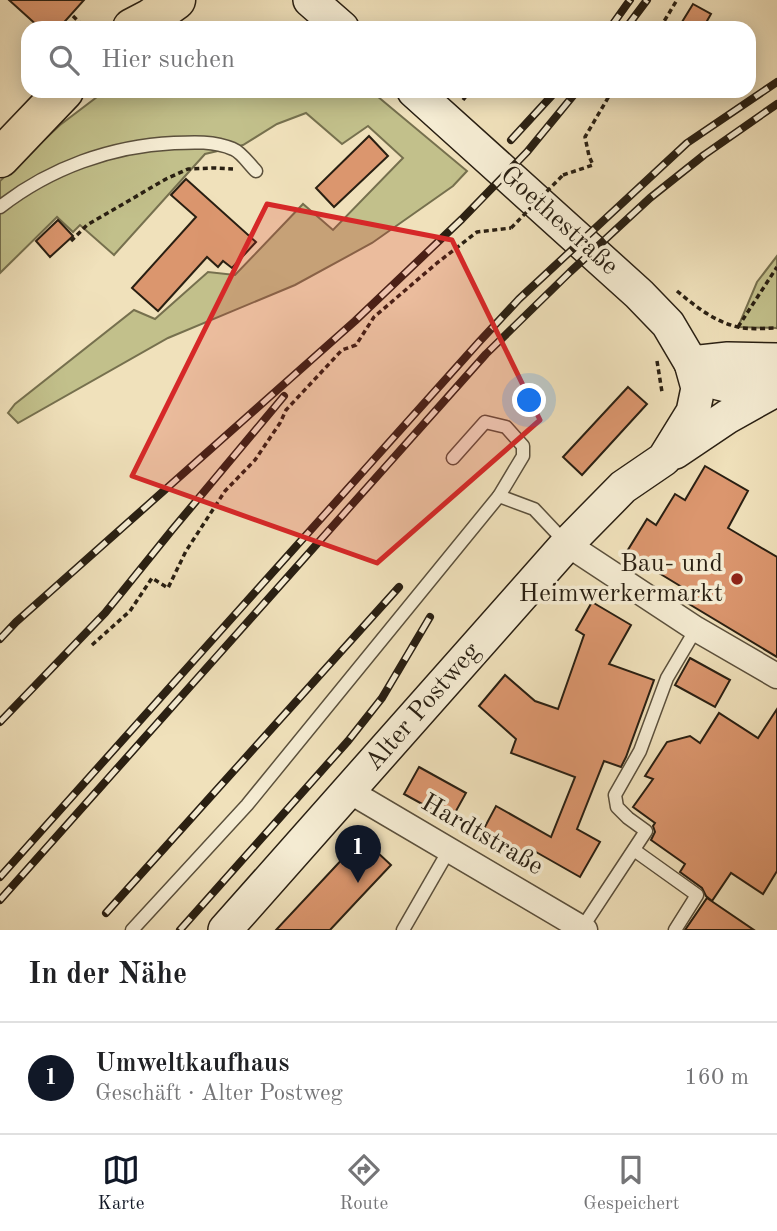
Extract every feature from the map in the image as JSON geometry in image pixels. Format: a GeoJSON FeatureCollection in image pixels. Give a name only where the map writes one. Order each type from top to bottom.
{"type":"FeatureCollection","features":[{"type":"Feature","properties":{"kind":"main road"},"geometry":{"type":"LineString","coordinates":[[133,21],[146,0]]}},
{"type":"Feature","properties":{"kind":"main road"},"geometry":{"type":"LineString","coordinates":[[144,21],[176,0]]}},
{"type":"Feature","properties":{"kind":"main road"},"geometry":{"type":"LineString","coordinates":[[310,0],[334,21]]}},
{"type":"Feature","properties":{"kind":"main road"},"geometry":{"type":"LineString","coordinates":[[0,158],[57,98]]}},
{"type":"Feature","properties":{"kind":"main road","name":"Goethestraße"},"geometry":{"type":"LineString","coordinates":[[422,98],[639,294],[668,324],[691,363]]}},
{"type":"Feature","properties":{"kind":"main road"},"geometry":{"type":"LineString","coordinates":[[691,363],[727,359],[777,360]]}},
{"type":"Feature","properties":{"kind":"main road"},"geometry":{"type":"LineString","coordinates":[[691,363],[712,381],[725,385],[748,387],[777,382]]}},
{"type":"Feature","properties":{"kind":"main road","name":"Alter Postweg"},"geometry":{"type":"LineString","coordinates":[[623,487],[664,459],[693,412],[698,388],[691,363]]}},
{"type":"Feature","properties":{"kind":"main road","name":"Alter Postweg"},"geometry":{"type":"LineString","coordinates":[[225,930],[567,544],[623,487],[654,441],[691,363]]}},
{"type":"Feature","properties":{"kind":"main road"},"geometry":{"type":"LineString","coordinates":[[664,459],[727,417],[777,389]]}},
{"type":"Feature","properties":{"kind":"street"},"geometry":{"type":"LineString","coordinates":[[567,544],[696,629],[777,676]]}},
{"type":"Feature","properties":{"kind":"street","name":"Hardtstraße"},"geometry":{"type":"LineString","coordinates":[[349,791],[573,927]]}},
{"type":"Feature","properties":{"kind":"lane"},"geometry":{"type":"LineString","coordinates":[[0,207],[61,170],[101,154],[152,144],[202,141],[235,149],[256,171]]}},
{"type":"Feature","properties":{"kind":"lane"},"geometry":{"type":"LineString","coordinates":[[132,930],[247,805],[499,496],[523,456],[523,446],[506,427],[485,422],[453,458]]}},
{"type":"Feature","properties":{"kind":"lane"},"geometry":{"type":"LineString","coordinates":[[499,496],[534,509],[567,544]]}},
{"type":"Feature","properties":{"kind":"lane"},"geometry":{"type":"LineString","coordinates":[[573,927],[646,831],[617,807],[615,795],[640,751],[667,678],[696,629]]}},
{"type":"Feature","properties":{"kind":"lane"},"geometry":{"type":"LineString","coordinates":[[402,930],[449,850]]}},
{"type":"Feature","properties":{"kind":"lane"},"geometry":{"type":"LineString","coordinates":[[634,850],[697,895],[675,930]]}},
{"type":"Feature","properties":{"kind":"path"},"geometry":{"type":"LineString","coordinates":[[664,21],[677,0]]}},
{"type":"Feature","properties":{"kind":"path"},"geometry":{"type":"LineString","coordinates":[[73,16],[78,21]]}},
{"type":"Feature","properties":{"kind":"path"},"geometry":{"type":"LineString","coordinates":[[92,645],[130,611],[152,578],[168,588],[186,551],[225,491],[255,460],[286,410],[342,350],[356,345],[374,317],[436,262],[477,232],[511,228],[563,175],[593,165],[585,137],[608,98]]}},
{"type":"Feature","properties":{"kind":"path"},"geometry":{"type":"LineString","coordinates":[[71,241],[87,225],[188,169],[256,171]]}},
{"type":"Feature","properties":{"kind":"path"},"geometry":{"type":"LineString","coordinates":[[777,267],[738,327],[777,328]]}},
{"type":"Feature","properties":{"kind":"highlighted area"},"geometry":{"type":"Polygon","coordinates":[[[267,204],[452,240],[540,420],[377,563],[132,476],[267,204]]]}},
{"type":"Feature","properties":{"kind":"shaded area"},"geometry":{"type":"Polygon","coordinates":[[[96,98],[379,98],[467,171],[453,186],[372,243],[295,285],[168,338],[18,423],[8,413],[15,404],[134,310],[155,319],[208,272],[235,275],[303,204],[333,230],[403,158],[368,126],[342,144],[306,113],[277,124],[243,145],[205,154],[114,255],[80,225],[73,232],[57,217],[0,273],[0,181],[60,125],[96,98]]]}},
{"type":"Feature","properties":{"kind":"shaded area"},"geometry":{"type":"Polygon","coordinates":[[[777,256],[777,328],[738,327],[757,282],[777,256]]]}},
{"type":"Feature","properties":{"kind":"building"},"geometry":{"type":"Polygon","coordinates":[[[9,0],[84,0],[65,21],[32,21],[9,0]]]}},
{"type":"Feature","properties":{"kind":"building"},"geometry":{"type":"Polygon","coordinates":[[[693,4],[711,14],[707,21],[683,21],[693,4]]]}},
{"type":"Feature","properties":{"kind":"building"},"geometry":{"type":"Polygon","coordinates":[[[369,136],[388,156],[334,207],[316,188],[369,136]]]}},
{"type":"Feature","properties":{"kind":"building"},"geometry":{"type":"Polygon","coordinates":[[[186,179],[256,242],[232,268],[223,261],[218,267],[207,257],[158,311],[132,288],[196,217],[171,195],[186,179]]]}},
{"type":"Feature","properties":{"kind":"building"},"geometry":{"type":"Polygon","coordinates":[[[58,220],[73,236],[50,257],[36,241],[58,220]]]}},
{"type":"Feature","properties":{"kind":"building"},"geometry":{"type":"Polygon","coordinates":[[[628,387],[647,404],[582,475],[563,457],[628,387]]]}},
{"type":"Feature","properties":{"kind":"building"},"geometry":{"type":"Polygon","coordinates":[[[705,466],[748,491],[728,528],[777,557],[777,657],[684,601],[690,592],[626,553],[647,519],[656,525],[675,494],[685,500],[705,466]]]}},
{"type":"Feature","properties":{"kind":"building"},"geometry":{"type":"Polygon","coordinates":[[[592,602],[631,625],[609,664],[654,680],[621,767],[604,761],[577,829],[600,842],[580,877],[536,852],[529,864],[480,836],[496,806],[551,837],[575,777],[511,753],[516,739],[479,706],[505,675],[535,701],[558,709],[584,635],[576,630],[592,602]]]}},
{"type":"Feature","properties":{"kind":"building"},"geometry":{"type":"Polygon","coordinates":[[[690,658],[730,680],[715,707],[675,685],[690,658]]]}},
{"type":"Feature","properties":{"kind":"building"},"geometry":{"type":"Polygon","coordinates":[[[777,709],[777,871],[763,894],[731,873],[712,901],[702,888],[680,872],[685,864],[651,840],[655,823],[633,807],[653,779],[645,776],[667,742],[690,736],[700,743],[719,713],[758,738],[777,709]]]}},
{"type":"Feature","properties":{"kind":"building"},"geometry":{"type":"Polygon","coordinates":[[[419,767],[466,793],[451,820],[404,794],[419,767]]]}},
{"type":"Feature","properties":{"kind":"building"},"geometry":{"type":"Polygon","coordinates":[[[362,838],[391,865],[330,930],[276,930],[362,838]]]}},
{"type":"Feature","properties":{"kind":"building"},"geometry":{"type":"Polygon","coordinates":[[[707,898],[754,930],[685,930],[707,898]]]}},
{"type":"Feature","properties":{"kind":"railway"},"geometry":{"type":"LineString","coordinates":[[615,21],[630,0]]}},
{"type":"Feature","properties":{"kind":"railway"},"geometry":{"type":"LineString","coordinates":[[631,21],[647,0]]}},
{"type":"Feature","properties":{"kind":"railway"},"geometry":{"type":"LineString","coordinates":[[756,96],[777,82]]}},
{"type":"Feature","properties":{"kind":"railway"},"geometry":{"type":"LineString","coordinates":[[511,140],[550,98]]}},
{"type":"Feature","properties":{"kind":"railway"},"geometry":{"type":"LineString","coordinates":[[0,639],[355,321],[462,219],[527,152],[571,98]]}},
{"type":"Feature","properties":{"kind":"railway"},"geometry":{"type":"LineString","coordinates":[[0,877],[519,299],[687,143],[753,98]]}},
{"type":"Feature","properties":{"kind":"railway"},"geometry":{"type":"LineString","coordinates":[[0,900],[486,354],[650,198],[704,155],[777,104]]}},
{"type":"Feature","properties":{"kind":"railway"},"geometry":{"type":"LineString","coordinates":[[0,722],[105,613],[284,396]]}},
{"type":"Feature","properties":{"kind":"railway"},"geometry":{"type":"LineString","coordinates":[[106,913],[399,587]]}},
{"type":"Feature","properties":{"kind":"railway"},"geometry":{"type":"LineString","coordinates":[[180,930],[348,741],[382,698],[430,617]]}},
{"type":"Feature","properties":{"kind":"place","name":"Bau- und Heimwerkermarkt"},"geometry":{"type":"Point","coordinates":[737,579]}},
{"type":"Feature","properties":{"kind":"place","name":"Umweltkaufhaus"},"geometry":{"type":"Point","coordinates":[358,883]}}]}
